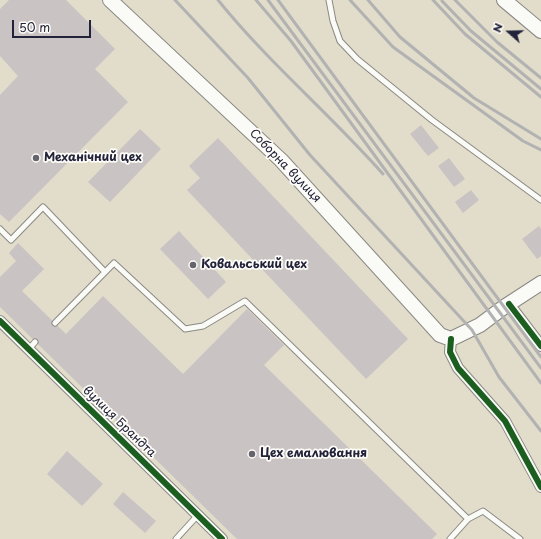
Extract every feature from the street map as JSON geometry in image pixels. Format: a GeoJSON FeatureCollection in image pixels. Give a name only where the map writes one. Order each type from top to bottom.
{"type":"FeatureCollection","features":[{"type":"Feature","properties":{"kind":"main road","name":"Соборна вулиця"},"geometry":{"type":"LineString","coordinates":[[110,0],[282,160],[440,335],[451,339]]}},
{"type":"Feature","properties":{"kind":"main road"},"geometry":{"type":"LineString","coordinates":[[504,0],[541,31]]}},
{"type":"Feature","properties":{"kind":"main road"},"geometry":{"type":"LineString","coordinates":[[451,339],[480,325],[541,283]]}},
{"type":"Feature","properties":{"kind":"street"},"geometry":{"type":"LineString","coordinates":[[509,304],[541,346]]}},
{"type":"Feature","properties":{"kind":"street","name":"вулиця Брандта"},"geometry":{"type":"LineString","coordinates":[[0,321],[32,346],[222,539]]}},
{"type":"Feature","properties":{"kind":"street"},"geometry":{"type":"LineString","coordinates":[[451,339],[450,352],[458,368],[505,421],[541,487]]}},
{"type":"Feature","properties":{"kind":"lane"},"geometry":{"type":"LineString","coordinates":[[329,0],[333,21],[340,41],[357,59],[432,120],[541,200]]}},
{"type":"Feature","properties":{"kind":"lane"},"geometry":{"type":"LineString","coordinates":[[0,229],[11,240],[43,207],[105,272]]}},
{"type":"Feature","properties":{"kind":"lane"},"geometry":{"type":"LineString","coordinates":[[55,323],[114,263],[186,329],[203,326],[245,301],[468,519]]}},
{"type":"Feature","properties":{"kind":"lane"},"geometry":{"type":"LineString","coordinates":[[450,539],[468,519],[483,511],[520,539]]}},
{"type":"Feature","properties":{"kind":"lane"},"geometry":{"type":"LineString","coordinates":[[176,539],[198,515]]}},
{"type":"Feature","properties":{"kind":"building","name":"Механічний цех"},"geometry":{"type":"Polygon","coordinates":[[[9,0],[66,0],[115,49],[95,69],[128,102],[9,222],[0,214],[0,95],[18,76],[0,56],[0,9],[9,0]]]}},
{"type":"Feature","properties":{"kind":"building"},"geometry":{"type":"Polygon","coordinates":[[[421,125],[439,148],[428,156],[410,134],[421,125]]]}},
{"type":"Feature","properties":{"kind":"building"},"geometry":{"type":"Polygon","coordinates":[[[140,129],[161,149],[110,202],[88,182],[140,129]]]}},
{"type":"Feature","properties":{"kind":"building"},"geometry":{"type":"Polygon","coordinates":[[[218,138],[408,339],[366,379],[187,190],[200,178],[189,166],[218,138]]]}},
{"type":"Feature","properties":{"kind":"building"},"geometry":{"type":"Polygon","coordinates":[[[449,158],[465,179],[454,187],[438,166],[449,158]]]}},
{"type":"Feature","properties":{"kind":"building"},"geometry":{"type":"Polygon","coordinates":[[[471,190],[479,200],[463,213],[455,202],[471,190]]]}},
{"type":"Feature","properties":{"kind":"building"},"geometry":{"type":"Polygon","coordinates":[[[539,226],[541,229],[541,256],[537,259],[522,239],[539,226]]]}},
{"type":"Feature","properties":{"kind":"building","name":"Ковальський цех"},"geometry":{"type":"Polygon","coordinates":[[[179,231],[226,282],[208,299],[160,249],[179,231]]]}},
{"type":"Feature","properties":{"kind":"building","name":"Цех емалювання"},"geometry":{"type":"Polygon","coordinates":[[[18,243],[44,269],[22,291],[66,334],[103,296],[183,374],[247,309],[284,345],[264,365],[437,534],[432,539],[237,539],[0,307],[0,277],[16,261],[9,253],[18,243]]]}},
{"type":"Feature","properties":{"kind":"building"},"geometry":{"type":"Polygon","coordinates":[[[67,451],[103,484],[82,506],[47,474],[67,451]]]}},
{"type":"Feature","properties":{"kind":"building"},"geometry":{"type":"Polygon","coordinates":[[[123,492],[156,521],[145,533],[113,504],[123,492]]]}},
{"type":"Feature","properties":{"kind":"railway"},"geometry":{"type":"LineString","coordinates":[[175,0],[248,78],[310,155],[472,330],[499,377],[541,431]]}},
{"type":"Feature","properties":{"kind":"railway"},"geometry":{"type":"LineString","coordinates":[[218,0],[257,45],[342,130],[383,174]]}},
{"type":"Feature","properties":{"kind":"railway"},"geometry":{"type":"LineString","coordinates":[[256,0],[291,41],[541,383]]}},
{"type":"Feature","properties":{"kind":"railway"},"geometry":{"type":"LineString","coordinates":[[268,0],[541,368]]}},
{"type":"Feature","properties":{"kind":"railway"},"geometry":{"type":"LineString","coordinates":[[278,0],[541,357]]}},
{"type":"Feature","properties":{"kind":"railway"},"geometry":{"type":"LineString","coordinates":[[350,0],[393,47],[523,141],[541,150]]}},
{"type":"Feature","properties":{"kind":"railway"},"geometry":{"type":"LineString","coordinates":[[368,0],[400,37],[474,98],[541,139]]}},
{"type":"Feature","properties":{"kind":"railway"},"geometry":{"type":"LineString","coordinates":[[433,0],[465,34],[541,97]]}},
{"type":"Feature","properties":{"kind":"railway"},"geometry":{"type":"LineString","coordinates":[[455,0],[497,42],[541,78]]}},
{"type":"Feature","properties":{"kind":"railway"},"geometry":{"type":"LineString","coordinates":[[442,1],[471,31],[541,89]]}},
{"type":"Feature","properties":{"kind":"cycle path"},"geometry":{"type":"LineString","coordinates":[[509,304],[541,346]]}},
{"type":"Feature","properties":{"kind":"cycle path"},"geometry":{"type":"LineString","coordinates":[[0,321],[222,539]]}},
{"type":"Feature","properties":{"kind":"cycle path"},"geometry":{"type":"LineString","coordinates":[[451,339],[450,352],[458,368],[505,421],[541,487]]}},
{"type":"Feature","properties":{"kind":"place","name":"Механічний цех"},"geometry":{"type":"Point","coordinates":[36,158]}},
{"type":"Feature","properties":{"kind":"place","name":"Ковальський цех"},"geometry":{"type":"Point","coordinates":[193,265]}},
{"type":"Feature","properties":{"kind":"place","name":"Цех емалювання"},"geometry":{"type":"Point","coordinates":[252,454]}}]}
